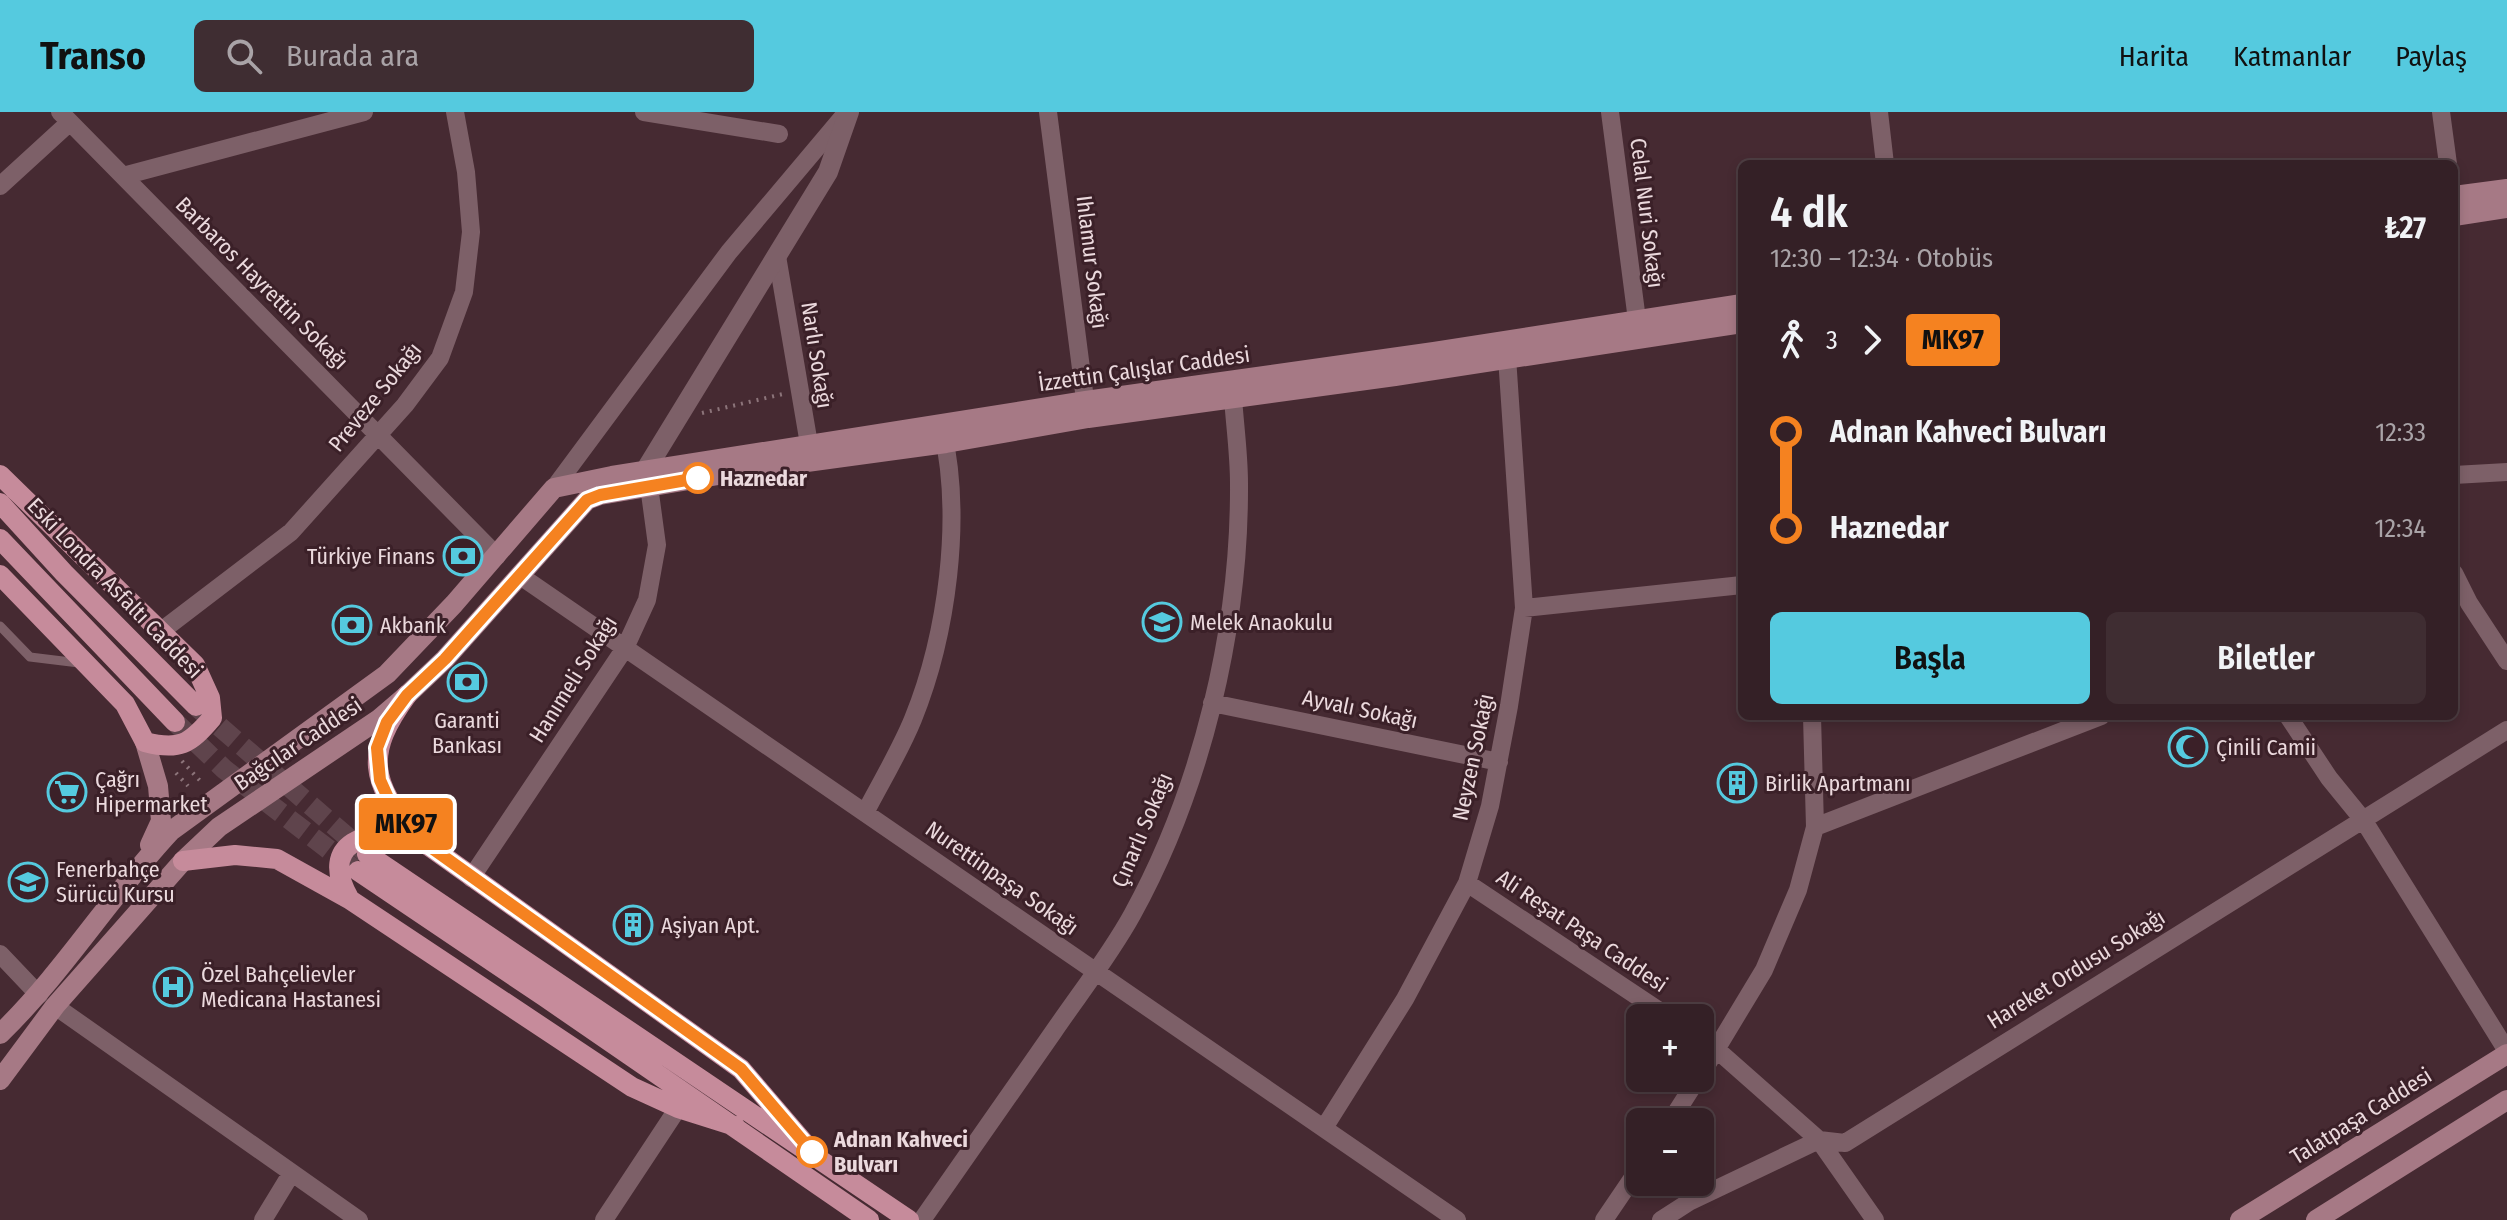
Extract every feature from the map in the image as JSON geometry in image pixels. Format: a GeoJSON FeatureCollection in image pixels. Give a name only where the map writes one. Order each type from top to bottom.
{"type":"FeatureCollection","features":[{"type":"Feature","properties":{"kind":"main road"},"geometry":{"type":"LineString","coordinates":[[2458,195],[2507,189]]}},
{"type":"Feature","properties":{"kind":"main road"},"geometry":{"type":"LineString","coordinates":[[2458,215],[2507,208]]}},
{"type":"Feature","properties":{"kind":"main road","name":"İzzettin Çalışlar Caddesi"},"geometry":{"type":"LineString","coordinates":[[554,488],[647,479],[944,434],[1738,305]]}},
{"type":"Feature","properties":{"kind":"main road","name":"İzzettin Çalışlar Caddesi"},"geometry":{"type":"LineString","coordinates":[[1087,410],[1233,398],[1738,324]]}},
{"type":"Feature","properties":{"kind":"main road"},"geometry":{"type":"LineString","coordinates":[[0,475],[195,665],[210,698],[212,718],[183,745],[163,747],[145,742]]}},
{"type":"Feature","properties":{"kind":"main road","name":"Bağcılar Caddesi"},"geometry":{"type":"LineString","coordinates":[[0,1034],[47,1001],[219,827],[379,719],[407,695],[445,659],[587,500],[647,479]]}},
{"type":"Feature","properties":{"kind":"main road","name":"Bağcılar Caddesi"},"geometry":{"type":"LineString","coordinates":[[0,1080],[47,1001],[141,863],[171,831],[387,674],[497,556],[554,488]]}},
{"type":"Feature","properties":{"kind":"main road","name":"Eski Londra Asfaltı Caddesi"},"geometry":{"type":"LineString","coordinates":[[0,503],[64,573],[196,706]]}},
{"type":"Feature","properties":{"kind":"main road"},"geometry":{"type":"LineString","coordinates":[[0,539],[175,722]]}},
{"type":"Feature","properties":{"kind":"main road"},"geometry":{"type":"LineString","coordinates":[[0,575],[125,704],[145,742],[158,786],[161,821],[141,863]]}},
{"type":"Feature","properties":{"kind":"main road"},"geometry":{"type":"LineString","coordinates":[[407,695],[387,722],[377,748],[380,780],[393,809],[415,836],[741,1069],[812,1152]]}},
{"type":"Feature","properties":{"kind":"main road"},"geometry":{"type":"LineString","coordinates":[[349,899],[339,881],[337,866],[343,852],[352,843],[382,834],[415,836]]}},
{"type":"Feature","properties":{"kind":"main road"},"geometry":{"type":"LineString","coordinates":[[183,861],[235,855],[277,859],[349,899],[632,1087],[678,1108],[735,1126]]}},
{"type":"Feature","properties":{"kind":"main road"},"geometry":{"type":"LineString","coordinates":[[869,1220],[362,863],[812,1152],[909,1220]]}},
{"type":"Feature","properties":{"kind":"main road","name":"Talatpaşa Caddesi"},"geometry":{"type":"LineString","coordinates":[[2240,1220],[2507,1052]]}},
{"type":"Feature","properties":{"kind":"main road"},"geometry":{"type":"LineString","coordinates":[[2316,1220],[2507,1100]]}},
{"type":"Feature","properties":{"kind":"street"},"geometry":{"type":"LineString","coordinates":[[123,176],[364,112]]}},
{"type":"Feature","properties":{"kind":"street","name":"Preveze Sokağı"},"geometry":{"type":"LineString","coordinates":[[160,632],[291,532],[405,405],[440,358],[464,292],[471,232],[466,172],[455,112]]}},
{"type":"Feature","properties":{"kind":"street"},"geometry":{"type":"LineString","coordinates":[[644,112],[779,134]]}},
{"type":"Feature","properties":{"kind":"street"},"geometry":{"type":"LineString","coordinates":[[647,479],[828,172],[848,112]]}},
{"type":"Feature","properties":{"kind":"street"},"geometry":{"type":"LineString","coordinates":[[554,488],[729,252],[848,112]]}},
{"type":"Feature","properties":{"kind":"street","name":"Ihlamur Sokağı"},"geometry":{"type":"LineString","coordinates":[[1048,112],[1087,410]]}},
{"type":"Feature","properties":{"kind":"street","name":"Celal Nuri Sokağı"},"geometry":{"type":"LineString","coordinates":[[1610,112],[1637,320]]}},
{"type":"Feature","properties":{"kind":"street"},"geometry":{"type":"LineString","coordinates":[[1879,112],[1885,160]]}},
{"type":"Feature","properties":{"kind":"street"},"geometry":{"type":"LineString","coordinates":[[2441,112],[2447,160]]}},
{"type":"Feature","properties":{"kind":"street"},"geometry":{"type":"LineString","coordinates":[[0,186],[65,117]]}},
{"type":"Feature","properties":{"kind":"street","name":"Barbaros Hayrettin Sokağı"},"geometry":{"type":"LineString","coordinates":[[65,117],[497,556]]}},
{"type":"Feature","properties":{"kind":"street","name":"Narlı Sokağı"},"geometry":{"type":"LineString","coordinates":[[777,256],[811,454]]}},
{"type":"Feature","properties":{"kind":"street","name":"Neyzen Sokağı"},"geometry":{"type":"LineString","coordinates":[[1324,1128],[1405,999],[1467,883],[1490,806],[1524,608],[1507,357]]}},
{"type":"Feature","properties":{"kind":"street","name":"Çınarlı Sokağı"},"geometry":{"type":"LineString","coordinates":[[922,1220],[1131,916],[1167,844],[1200,754],[1222,661],[1234,574],[1239,483],[1233,398]]}},
{"type":"Feature","properties":{"kind":"street"},"geometry":{"type":"LineString","coordinates":[[865,813],[913,719],[937,643],[949,566],[950,497],[944,434]]}},
{"type":"Feature","properties":{"kind":"street"},"geometry":{"type":"LineString","coordinates":[[2458,475],[2507,472]]}},
{"type":"Feature","properties":{"kind":"street","name":"Hanımeli Sokağı"},"geometry":{"type":"LineString","coordinates":[[471,878],[625,648],[647,600],[657,545],[647,479]]}},
{"type":"Feature","properties":{"kind":"street","name":"Nurettinpaşa Sokağı"},"geometry":{"type":"LineString","coordinates":[[519,575],[1457,1220]]}},
{"type":"Feature","properties":{"kind":"street"},"geometry":{"type":"LineString","coordinates":[[2458,581],[2507,661]]}},
{"type":"Feature","properties":{"kind":"street"},"geometry":{"type":"LineString","coordinates":[[1524,608],[1738,585]]}},
{"type":"Feature","properties":{"kind":"street","name":"Ayvalı Sokağı"},"geometry":{"type":"LineString","coordinates":[[1212,703],[1499,762]]}},
{"type":"Feature","properties":{"kind":"street"},"geometry":{"type":"LineString","coordinates":[[1714,1052],[1764,970],[1798,890],[1815,827],[1812,720]]}},
{"type":"Feature","properties":{"kind":"street"},"geometry":{"type":"LineString","coordinates":[[1815,827],[2091,720]]}},
{"type":"Feature","properties":{"kind":"street"},"geometry":{"type":"LineString","coordinates":[[2291,720],[2329,778],[2364,821],[2507,1052]]}},
{"type":"Feature","properties":{"kind":"street","name":"Hareket Ordusu Sokağı"},"geometry":{"type":"LineString","coordinates":[[1661,1220],[1689,1202],[1819,1140],[1845,1143],[2507,730]]}},
{"type":"Feature","properties":{"kind":"street","name":"Ali Reşat Paşa Caddesi"},"geometry":{"type":"LineString","coordinates":[[1467,883],[1649,1004]]}},
{"type":"Feature","properties":{"kind":"street"},"geometry":{"type":"LineString","coordinates":[[0,954],[47,1001],[359,1220]]}},
{"type":"Feature","properties":{"kind":"street"},"geometry":{"type":"LineString","coordinates":[[1716,1049],[1819,1140],[1875,1220]]}},
{"type":"Feature","properties":{"kind":"street"},"geometry":{"type":"LineString","coordinates":[[604,1220],[678,1108]]}},
{"type":"Feature","properties":{"kind":"street"},"geometry":{"type":"LineString","coordinates":[[263,1220],[291,1174]]}},
{"type":"Feature","properties":{"kind":"street"},"geometry":{"type":"LineString","coordinates":[[1604,1220],[1626,1188]]}},
{"type":"Feature","properties":{"kind":"lane"},"geometry":{"type":"LineString","coordinates":[[0,626],[30,657],[88,664]]}},
{"type":"Feature","properties":{"kind":"path"},"geometry":{"type":"LineString","coordinates":[[700,413],[798,390]]}},
{"type":"Feature","properties":{"kind":"path"},"geometry":{"type":"LineString","coordinates":[[179,759],[196,776]]}},
{"type":"Feature","properties":{"kind":"path"},"geometry":{"type":"LineString","coordinates":[[170,766],[188,786]]}},
{"type":"Feature","properties":{"kind":"tunnel"},"geometry":{"type":"LineString","coordinates":[[197,707],[367,854]]}},
{"type":"Feature","properties":{"kind":"tunnel"},"geometry":{"type":"LineString","coordinates":[[175,722],[224,769],[354,869]]}},
{"type":"Feature","properties":{"kind":"bus line","name":"MK97"},"geometry":{"type":"LineString","coordinates":[[698,478],[587,500],[445,659],[407,695],[387,722],[377,748],[380,780],[393,809],[415,836],[741,1069],[812,1152]]}},
{"type":"Feature","properties":{"kind":"place","name":"Haznedar"},"geometry":{"type":"Point","coordinates":[698,478]}},
{"type":"Feature","properties":{"kind":"place","name":"Türkiye Finans"},"geometry":{"type":"Point","coordinates":[463,556]}},
{"type":"Feature","properties":{"kind":"place","name":"Melek Anaokulu"},"geometry":{"type":"Point","coordinates":[1162,622]}},
{"type":"Feature","properties":{"kind":"place","name":"Akbank"},"geometry":{"type":"Point","coordinates":[352,625]}},
{"type":"Feature","properties":{"kind":"place","name":"Garanti Bankası"},"geometry":{"type":"Point","coordinates":[467,682]}},
{"type":"Feature","properties":{"kind":"place","name":"Çinili Camii"},"geometry":{"type":"Point","coordinates":[2188,747]}},
{"type":"Feature","properties":{"kind":"place","name":"Birlik Apartmanı"},"geometry":{"type":"Point","coordinates":[1737,783]}},
{"type":"Feature","properties":{"kind":"place","name":"Çağrı Hipermarket"},"geometry":{"type":"Point","coordinates":[67,792]}},
{"type":"Feature","properties":{"kind":"place","name":"Fenerbahçe Sürücü Kursu"},"geometry":{"type":"Point","coordinates":[28,882]}},
{"type":"Feature","properties":{"kind":"place","name":"Aşiyan Apt."},"geometry":{"type":"Point","coordinates":[633,925]}},
{"type":"Feature","properties":{"kind":"place","name":"Özel Bahçelievler Medicana Hastanesi"},"geometry":{"type":"Point","coordinates":[173,987]}},
{"type":"Feature","properties":{"kind":"place","name":"Adnan Kahveci Bulvarı"},"geometry":{"type":"Point","coordinates":[812,1152]}}]}
